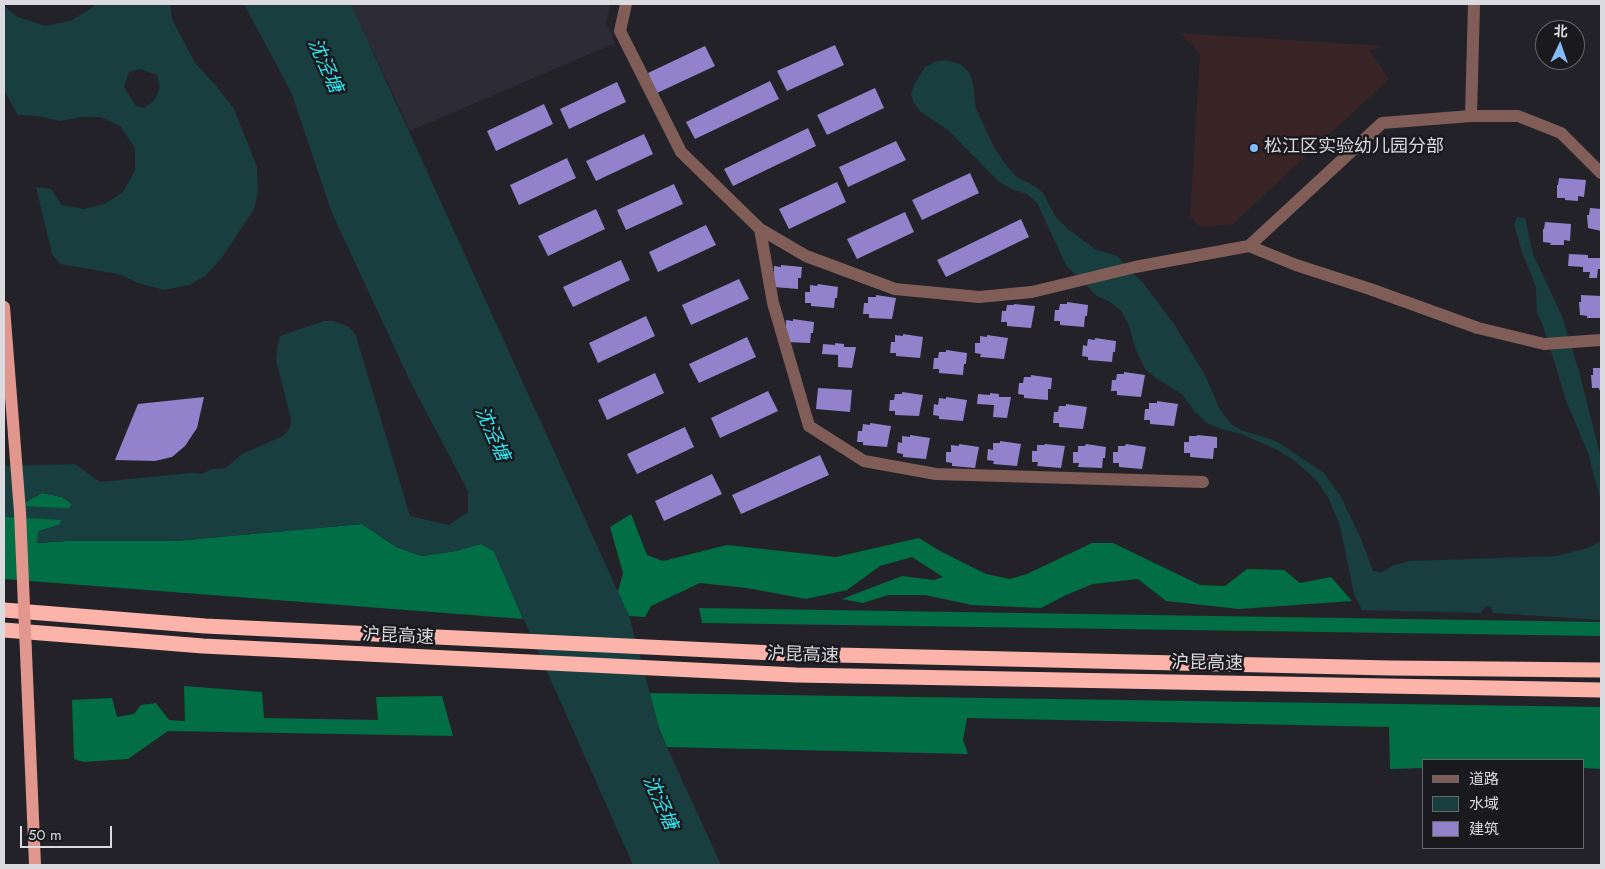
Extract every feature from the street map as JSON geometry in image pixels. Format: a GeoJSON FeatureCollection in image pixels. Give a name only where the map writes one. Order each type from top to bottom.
{"type":"FeatureCollection","features":[{"type":"Feature","properties":{"kind":"highway","name":"沪昆高速"},"geometry":{"type":"LineString","coordinates":[[4,610],[205,626],[795,654],[1360,667],[1601,670]]}},
{"type":"Feature","properties":{"kind":"highway","name":"沪昆高速"},"geometry":{"type":"LineString","coordinates":[[4,630],[203,646],[796,675],[1601,690]]}},
{"type":"Feature","properties":{"kind":"main road"},"geometry":{"type":"LineString","coordinates":[[4,307],[20,512],[35,865]]}},
{"type":"Feature","properties":{"kind":"street"},"geometry":{"type":"LineString","coordinates":[[626,4],[620,31],[681,152],[760,228],[806,256],[895,289],[979,297],[1032,292],[1135,267],[1249,246],[1382,123],[1471,116],[1518,116],[1561,133],[1601,173]]}},
{"type":"Feature","properties":{"kind":"street"},"geometry":{"type":"LineString","coordinates":[[1471,116],[1474,4]]}},
{"type":"Feature","properties":{"kind":"street"},"geometry":{"type":"LineString","coordinates":[[760,228],[773,303],[809,426],[864,461],[936,474],[1203,482]]}},
{"type":"Feature","properties":{"kind":"street"},"geometry":{"type":"LineString","coordinates":[[1249,246],[1296,265],[1370,289],[1478,328],[1544,344],[1601,340]]}},
{"type":"Feature","properties":{"kind":"shaded area"},"geometry":{"type":"Polygon","coordinates":[[[351,4],[610,4],[606,22],[615,43],[410,131],[351,4]]]}},
{"type":"Feature","properties":{"kind":"shaded area","name":"松江区实验幼儿园分部"},"geometry":{"type":"Polygon","coordinates":[[[1180,33],[1383,46],[1369,50],[1389,79],[1233,224],[1201,227],[1190,217],[1200,54],[1180,33]]]}},
{"type":"Feature","properties":{"kind":"green space"},"geometry":{"type":"Polygon","coordinates":[[[42,493],[62,497],[72,504],[59,525],[39,531],[37,543],[66,541],[175,541],[362,524],[396,547],[422,556],[456,551],[481,544],[494,551],[523,619],[4,579],[4,514],[42,493]]]}},
{"type":"Feature","properties":{"kind":"green space"},"geometry":{"type":"Polygon","coordinates":[[[631,514],[647,555],[663,561],[727,545],[836,557],[919,538],[940,551],[986,574],[1010,579],[1027,574],[1092,543],[1113,543],[1200,585],[1225,586],[1247,569],[1284,570],[1300,583],[1331,577],[1352,601],[1239,609],[1166,601],[1138,579],[1093,584],[1041,608],[972,605],[925,595],[888,595],[863,603],[842,599],[902,576],[934,580],[943,577],[912,557],[880,566],[847,590],[806,599],[747,588],[700,583],[651,606],[645,617],[629,616],[618,592],[623,573],[610,527],[631,514]]]}},
{"type":"Feature","properties":{"kind":"green space"},"geometry":{"type":"Polygon","coordinates":[[[699,608],[1601,622],[1601,636],[702,623],[699,608]]]}},
{"type":"Feature","properties":{"kind":"green space"},"geometry":{"type":"Polygon","coordinates":[[[184,686],[262,692],[264,718],[378,720],[376,697],[442,696],[453,736],[168,731],[128,759],[84,762],[74,759],[72,700],[112,698],[117,717],[134,714],[141,705],[156,703],[169,720],[185,721],[184,686]]]}},
{"type":"Feature","properties":{"kind":"green space"},"geometry":{"type":"Polygon","coordinates":[[[644,693],[1601,707],[1601,769],[1585,768],[1585,759],[1422,759],[1422,768],[1390,769],[1389,727],[967,718],[963,740],[968,754],[667,747],[644,693]]]}},
{"type":"Feature","properties":{"kind":"water"},"geometry":{"type":"Polygon","coordinates":[[[95,4],[170,4],[172,19],[195,63],[214,83],[234,109],[257,167],[258,191],[254,209],[221,259],[205,276],[189,285],[164,290],[138,283],[118,274],[60,264],[52,254],[36,187],[51,189],[62,205],[83,209],[104,204],[122,193],[135,171],[135,148],[120,126],[101,117],[83,117],[60,121],[38,116],[18,115],[4,90],[4,6],[18,17],[45,26],[70,21],[95,4]],[[140,69],[129,72],[124,87],[136,106],[144,108],[154,101],[160,88],[157,75],[140,69]]]}},
{"type":"Feature","properties":{"kind":"water","name":"沈泾塘"},"geometry":{"type":"Polygon","coordinates":[[[244,4],[351,4],[629,616],[661,734],[721,865],[633,865],[493,550],[481,544],[456,551],[422,556],[396,547],[362,524],[175,541],[66,541],[37,543],[39,531],[59,525],[72,504],[62,497],[42,493],[4,514],[4,466],[75,464],[100,482],[191,473],[202,474],[212,469],[226,468],[242,454],[283,436],[290,428],[291,419],[276,360],[280,336],[324,321],[334,321],[349,327],[356,336],[410,516],[449,525],[468,512],[468,491],[410,381],[332,213],[291,92],[244,4]]]}},
{"type":"Feature","properties":{"kind":"water"},"geometry":{"type":"Polygon","coordinates":[[[945,60],[960,64],[969,72],[973,83],[976,109],[994,147],[1009,169],[1017,177],[1043,193],[1055,216],[1068,229],[1095,249],[1117,256],[1144,284],[1174,324],[1205,375],[1219,408],[1231,424],[1241,430],[1276,441],[1324,473],[1341,497],[1362,541],[1373,571],[1382,572],[1394,565],[1410,561],[1556,556],[1588,548],[1601,541],[1601,620],[1493,613],[1491,607],[1486,606],[1480,613],[1362,610],[1354,594],[1340,526],[1328,497],[1317,481],[1300,465],[1278,450],[1241,434],[1207,423],[1194,411],[1183,395],[1145,369],[1136,350],[1128,323],[1121,311],[1109,301],[1097,296],[1066,265],[1037,203],[1027,194],[999,182],[949,131],[920,111],[914,103],[911,94],[914,85],[925,67],[934,62],[945,60]]]}},
{"type":"Feature","properties":{"kind":"water"},"geometry":{"type":"Polygon","coordinates":[[[1517,217],[1525,218],[1533,254],[1562,316],[1580,375],[1601,458],[1601,502],[1588,453],[1567,403],[1543,326],[1537,313],[1536,288],[1523,255],[1514,224],[1517,217]]]}},
{"type":"Feature","properties":{"kind":"building"},"geometry":{"type":"Polygon","coordinates":[[[835,45],[844,65],[787,91],[777,71],[835,45]]]}},
{"type":"Feature","properties":{"kind":"building"},"geometry":{"type":"Polygon","coordinates":[[[705,46],[715,66],[657,93],[648,73],[705,46]]]}},
{"type":"Feature","properties":{"kind":"building"},"geometry":{"type":"Polygon","coordinates":[[[770,81],[779,99],[695,139],[686,122],[770,81]]]}},
{"type":"Feature","properties":{"kind":"building"},"geometry":{"type":"Polygon","coordinates":[[[617,82],[626,102],[569,129],[560,109],[617,82]]]}},
{"type":"Feature","properties":{"kind":"building"},"geometry":{"type":"Polygon","coordinates":[[[875,88],[884,108],[827,135],[817,115],[875,88]]]}},
{"type":"Feature","properties":{"kind":"building"},"geometry":{"type":"Polygon","coordinates":[[[544,104],[553,124],[496,151],[487,131],[544,104]]]}},
{"type":"Feature","properties":{"kind":"building"},"geometry":{"type":"Polygon","coordinates":[[[808,128],[816,146],[733,186],[724,169],[808,128]]]}},
{"type":"Feature","properties":{"kind":"building"},"geometry":{"type":"Polygon","coordinates":[[[644,134],[653,154],[596,181],[586,161],[644,134]]]}},
{"type":"Feature","properties":{"kind":"building"},"geometry":{"type":"Polygon","coordinates":[[[896,141],[906,160],[848,187],[839,167],[896,141]]]}},
{"type":"Feature","properties":{"kind":"building"},"geometry":{"type":"Polygon","coordinates":[[[567,158],[576,178],[519,205],[510,185],[567,158]]]}},
{"type":"Feature","properties":{"kind":"building"},"geometry":{"type":"Polygon","coordinates":[[[970,173],[979,193],[922,220],[912,200],[970,173]]]}},
{"type":"Feature","properties":{"kind":"building"},"geometry":{"type":"Polygon","coordinates":[[[1559,178],[1586,180],[1584,197],[1578,196],[1578,201],[1557,198],[1559,178]]]}},
{"type":"Feature","properties":{"kind":"building"},"geometry":{"type":"Polygon","coordinates":[[[837,182],[846,202],[789,229],[779,209],[837,182]]]}},
{"type":"Feature","properties":{"kind":"building"},"geometry":{"type":"Polygon","coordinates":[[[674,184],[683,204],[626,230],[617,210],[674,184]]]}},
{"type":"Feature","properties":{"kind":"building"},"geometry":{"type":"Polygon","coordinates":[[[1590,208],[1601,209],[1601,231],[1588,228],[1587,215],[1589,215],[1590,208]]]}},
{"type":"Feature","properties":{"kind":"building"},"geometry":{"type":"Polygon","coordinates":[[[596,209],[605,229],[548,256],[538,236],[596,209]]]}},
{"type":"Feature","properties":{"kind":"building"},"geometry":{"type":"Polygon","coordinates":[[[905,212],[914,232],[857,259],[847,239],[905,212]]]}},
{"type":"Feature","properties":{"kind":"building"},"geometry":{"type":"Polygon","coordinates":[[[1021,219],[1029,237],[946,277],[937,260],[1021,219]]]}},
{"type":"Feature","properties":{"kind":"building"},"geometry":{"type":"Polygon","coordinates":[[[1545,222],[1571,224],[1570,241],[1564,240],[1564,245],[1550,245],[1551,243],[1543,242],[1545,222]]]}},
{"type":"Feature","properties":{"kind":"building"},"geometry":{"type":"Polygon","coordinates":[[[706,225],[716,245],[658,272],[649,252],[706,225]]]}},
{"type":"Feature","properties":{"kind":"building"},"geometry":{"type":"Polygon","coordinates":[[[1569,254],[1588,255],[1588,258],[1601,258],[1597,278],[1589,278],[1590,272],[1583,272],[1583,267],[1568,266],[1569,254]]]}},
{"type":"Feature","properties":{"kind":"building"},"geometry":{"type":"Polygon","coordinates":[[[621,260],[630,280],[573,307],[563,287],[621,260]]]}},
{"type":"Feature","properties":{"kind":"building"},"geometry":{"type":"Polygon","coordinates":[[[781,265],[802,267],[801,278],[798,278],[798,289],[774,287],[774,266],[781,267],[781,265]]]}},
{"type":"Feature","properties":{"kind":"building"},"geometry":{"type":"Polygon","coordinates":[[[739,279],[749,299],[691,325],[682,305],[739,279]]]}},
{"type":"Feature","properties":{"kind":"building"},"geometry":{"type":"Polygon","coordinates":[[[818,284],[838,287],[834,308],[811,306],[811,303],[805,303],[805,292],[810,292],[810,285],[817,286],[818,284]]]}},
{"type":"Feature","properties":{"kind":"building"},"geometry":{"type":"Polygon","coordinates":[[[876,295],[896,298],[892,319],[869,318],[869,314],[863,314],[864,303],[868,303],[868,297],[876,297],[876,295]]]}},
{"type":"Feature","properties":{"kind":"building"},"geometry":{"type":"Polygon","coordinates":[[[1581,295],[1601,296],[1600,318],[1587,318],[1587,316],[1580,315],[1579,302],[1581,302],[1581,295]]]}},
{"type":"Feature","properties":{"kind":"building"},"geometry":{"type":"Polygon","coordinates":[[[1067,302],[1088,305],[1084,327],[1060,325],[1060,321],[1054,321],[1055,310],[1059,310],[1060,304],[1067,304],[1067,302]]]}},
{"type":"Feature","properties":{"kind":"building"},"geometry":{"type":"Polygon","coordinates":[[[1007,305],[1035,306],[1031,328],[1007,326],[1007,322],[1001,322],[1002,311],[1006,311],[1007,305]]]}},
{"type":"Feature","properties":{"kind":"building"},"geometry":{"type":"Polygon","coordinates":[[[646,316],[655,336],[598,363],[589,343],[646,316]]]}},
{"type":"Feature","properties":{"kind":"building"},"geometry":{"type":"Polygon","coordinates":[[[793,319],[814,322],[810,343],[786,342],[786,320],[793,321],[793,319]]]}},
{"type":"Feature","properties":{"kind":"building"},"geometry":{"type":"Polygon","coordinates":[[[903,334],[923,337],[920,358],[896,356],[896,353],[890,353],[891,342],[895,342],[895,335],[903,336],[903,334]]]}},
{"type":"Feature","properties":{"kind":"building"},"geometry":{"type":"Polygon","coordinates":[[[987,335],[1008,338],[1004,359],[980,357],[981,354],[975,353],[975,343],[980,343],[980,336],[987,337],[987,335]]]}},
{"type":"Feature","properties":{"kind":"building"},"geometry":{"type":"Polygon","coordinates":[[[747,337],[756,357],[699,383],[689,364],[747,337]]]}},
{"type":"Feature","properties":{"kind":"building"},"geometry":{"type":"Polygon","coordinates":[[[1095,338],[1116,341],[1112,362],[1088,360],[1088,357],[1082,356],[1083,345],[1087,346],[1088,339],[1095,340],[1095,338]]]}},
{"type":"Feature","properties":{"kind":"building"},"geometry":{"type":"Polygon","coordinates":[[[835,343],[844,344],[844,347],[856,347],[852,368],[838,367],[838,355],[822,354],[823,344],[835,345],[835,343]]]}},
{"type":"Feature","properties":{"kind":"building"},"geometry":{"type":"Polygon","coordinates":[[[946,350],[967,353],[963,375],[939,373],[939,369],[933,369],[934,358],[938,358],[939,352],[946,352],[946,350]]]}},
{"type":"Feature","properties":{"kind":"building"},"geometry":{"type":"Polygon","coordinates":[[[1593,368],[1601,368],[1601,390],[1599,388],[1592,388],[1591,375],[1593,375],[1593,368]]]}},
{"type":"Feature","properties":{"kind":"building"},"geometry":{"type":"Polygon","coordinates":[[[1124,372],[1145,375],[1141,397],[1117,395],[1117,391],[1111,391],[1112,380],[1116,380],[1117,374],[1124,374],[1124,372]]]}},
{"type":"Feature","properties":{"kind":"building"},"geometry":{"type":"Polygon","coordinates":[[[655,373],[664,393],[607,420],[598,400],[655,373]]]}},
{"type":"Feature","properties":{"kind":"building"},"geometry":{"type":"Polygon","coordinates":[[[1031,375],[1052,378],[1051,389],[1048,389],[1048,400],[1024,398],[1024,395],[1018,394],[1019,383],[1023,383],[1024,377],[1031,377],[1031,375]]]}},
{"type":"Feature","properties":{"kind":"building"},"geometry":{"type":"Polygon","coordinates":[[[818,388],[852,390],[850,412],[816,409],[818,388]]]}},
{"type":"Feature","properties":{"kind":"building"},"geometry":{"type":"Polygon","coordinates":[[[768,391],[778,411],[720,438],[711,418],[768,391]]]}},
{"type":"Feature","properties":{"kind":"building"},"geometry":{"type":"Polygon","coordinates":[[[902,392],[923,395],[919,416],[895,415],[895,411],[889,411],[890,400],[894,400],[895,394],[902,394],[902,392]]]}},
{"type":"Feature","properties":{"kind":"building"},"geometry":{"type":"Polygon","coordinates":[[[990,393],[999,394],[999,397],[1011,397],[1007,418],[993,417],[994,405],[977,404],[978,394],[990,395],[990,393]]]}},
{"type":"Feature","properties":{"kind":"building"},"geometry":{"type":"Polygon","coordinates":[[[204,397],[197,428],[185,446],[172,457],[155,461],[115,460],[138,404],[204,397]]]}},
{"type":"Feature","properties":{"kind":"building"},"geometry":{"type":"Polygon","coordinates":[[[946,397],[967,400],[963,421],[939,419],[939,416],[933,415],[934,404],[938,405],[939,398],[946,399],[946,397]]]}},
{"type":"Feature","properties":{"kind":"building"},"geometry":{"type":"Polygon","coordinates":[[[1157,401],[1178,404],[1174,426],[1150,424],[1150,420],[1144,420],[1145,409],[1149,409],[1149,403],[1157,403],[1157,401]]]}},
{"type":"Feature","properties":{"kind":"building"},"geometry":{"type":"Polygon","coordinates":[[[1066,404],[1087,407],[1083,429],[1059,427],[1059,423],[1053,423],[1054,412],[1058,412],[1059,406],[1066,406],[1066,404]]]}},
{"type":"Feature","properties":{"kind":"building"},"geometry":{"type":"Polygon","coordinates":[[[870,423],[891,426],[887,447],[863,445],[863,442],[857,442],[858,431],[862,431],[863,424],[870,425],[870,423]]]}},
{"type":"Feature","properties":{"kind":"building"},"geometry":{"type":"Polygon","coordinates":[[[685,427],[694,447],[637,474],[627,454],[685,427]]]}},
{"type":"Feature","properties":{"kind":"building"},"geometry":{"type":"Polygon","coordinates":[[[910,435],[930,438],[926,459],[903,457],[903,454],[897,453],[898,442],[902,443],[902,436],[910,437],[910,435]]]}},
{"type":"Feature","properties":{"kind":"building"},"geometry":{"type":"Polygon","coordinates":[[[1189,436],[1217,437],[1217,448],[1214,448],[1213,459],[1190,457],[1190,453],[1184,453],[1184,442],[1189,442],[1189,436]]]}},
{"type":"Feature","properties":{"kind":"building"},"geometry":{"type":"Polygon","coordinates":[[[1000,441],[1021,444],[1017,466],[993,464],[994,461],[987,460],[988,449],[993,450],[993,443],[1000,443],[1000,441]]]}},
{"type":"Feature","properties":{"kind":"building"},"geometry":{"type":"Polygon","coordinates":[[[959,444],[979,447],[975,468],[952,466],[952,463],[946,462],[946,452],[951,452],[951,445],[959,446],[959,444]]]}},
{"type":"Feature","properties":{"kind":"building"},"geometry":{"type":"Polygon","coordinates":[[[1086,444],[1106,447],[1102,468],[1078,467],[1079,463],[1073,463],[1073,452],[1078,452],[1078,446],[1085,446],[1086,444]]]}},
{"type":"Feature","properties":{"kind":"building"},"geometry":{"type":"Polygon","coordinates":[[[1126,444],[1146,447],[1142,469],[1119,467],[1119,463],[1113,463],[1113,452],[1118,452],[1118,446],[1125,446],[1126,444]]]}},
{"type":"Feature","properties":{"kind":"building"},"geometry":{"type":"Polygon","coordinates":[[[1037,445],[1065,446],[1061,468],[1037,466],[1038,462],[1032,462],[1032,451],[1037,451],[1037,445]]]}},
{"type":"Feature","properties":{"kind":"building"},"geometry":{"type":"Polygon","coordinates":[[[820,455],[829,475],[741,514],[732,495],[820,455]]]}},
{"type":"Feature","properties":{"kind":"building"},"geometry":{"type":"Polygon","coordinates":[[[712,474],[722,494],[664,521],[655,501],[712,474]]]}},
{"type":"Feature","properties":{"kind":"waterway"},"geometry":{"type":"LineString","coordinates":[[4,511],[81,515]]}},
{"type":"Feature","properties":{"kind":"place","name":"松江区实验幼儿园分部"},"geometry":{"type":"Point","coordinates":[1254,148]}}]}
